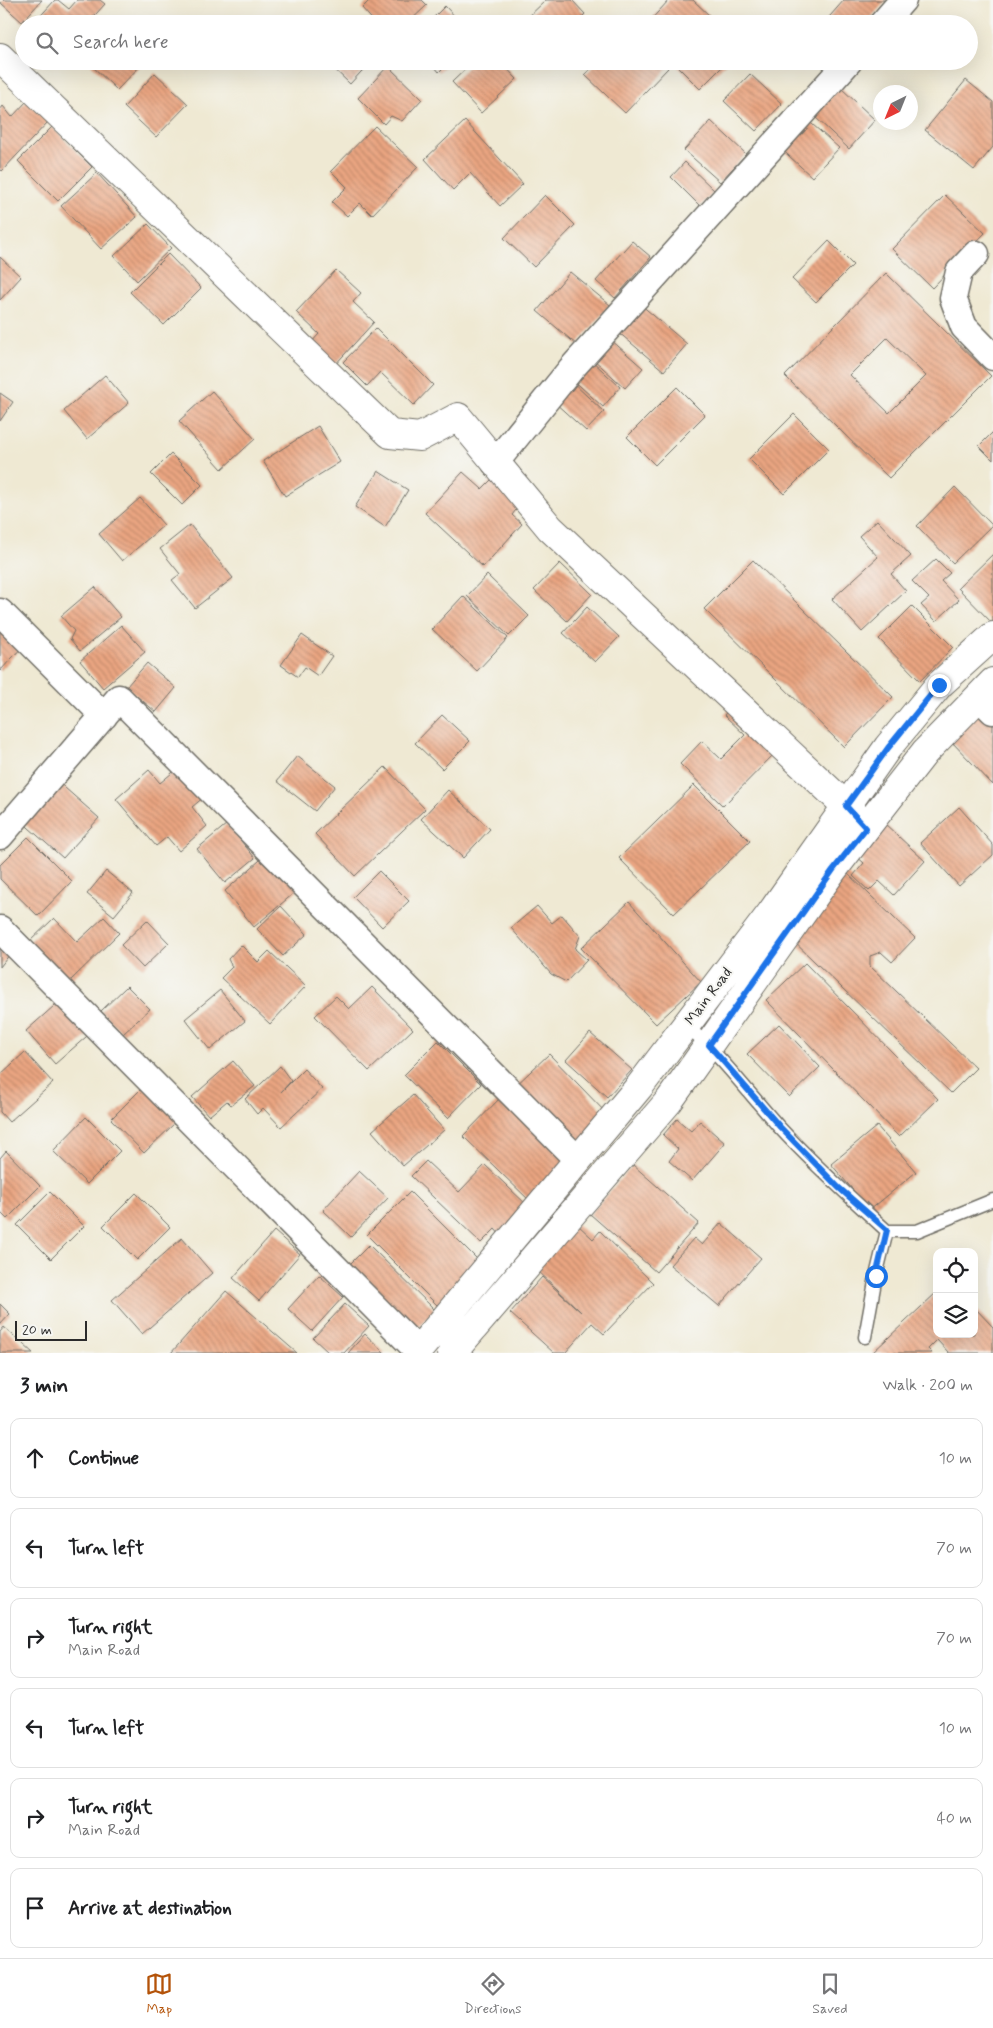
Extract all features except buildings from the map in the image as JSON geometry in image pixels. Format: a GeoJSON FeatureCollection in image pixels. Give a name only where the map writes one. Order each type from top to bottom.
{"type":"FeatureCollection","features":[{"type":"Feature","properties":{"kind":"main road"},"geometry":{"type":"LineString","coordinates":[[0,57],[390,434],[420,436],[458,417],[550,528],[846,806],[866,828]]}},
{"type":"Feature","properties":{"kind":"main road","name":"Main Road"},"geometry":{"type":"LineString","coordinates":[[417,1352],[639,1087],[770,913],[888,748],[939,685],[993,636]]}},
{"type":"Feature","properties":{"kind":"main road","name":"Main Road"},"geometry":{"type":"LineString","coordinates":[[452,1353],[669,1101],[833,870],[925,752],[988,696]]}},
{"type":"Feature","properties":{"kind":"street"},"geometry":{"type":"LineString","coordinates":[[890,15],[903,0]]}},
{"type":"Feature","properties":{"kind":"street"},"geometry":{"type":"LineString","coordinates":[[495,463],[571,368],[841,70]]}},
{"type":"Feature","properties":{"kind":"street"},"geometry":{"type":"LineString","coordinates":[[976,254],[959,272],[953,298],[964,327],[993,357]]}},
{"type":"Feature","properties":{"kind":"street"},"geometry":{"type":"LineString","coordinates":[[0,612],[104,716]]}},
{"type":"Feature","properties":{"kind":"street"},"geometry":{"type":"LineString","coordinates":[[0,835],[119,698],[578,1160]]}},
{"type":"Feature","properties":{"kind":"street"},"geometry":{"type":"LineString","coordinates":[[0,929],[417,1352]]}},
{"type":"Feature","properties":{"kind":"lane"},"geometry":{"type":"LineString","coordinates":[[686,1025],[709,1045],[780,1127],[838,1187],[887,1230],[917,1231],[993,1200]]}},
{"type":"Feature","properties":{"kind":"lane"},"geometry":{"type":"LineString","coordinates":[[865,1337],[876,1276],[887,1230]]}},
{"type":"Feature","properties":{"kind":"route"},"geometry":{"type":"LineString","coordinates":[[876,1276],[887,1230],[838,1187],[780,1127],[709,1045],[833,870],[866,828],[846,806],[888,748],[939,685]]}}]}
